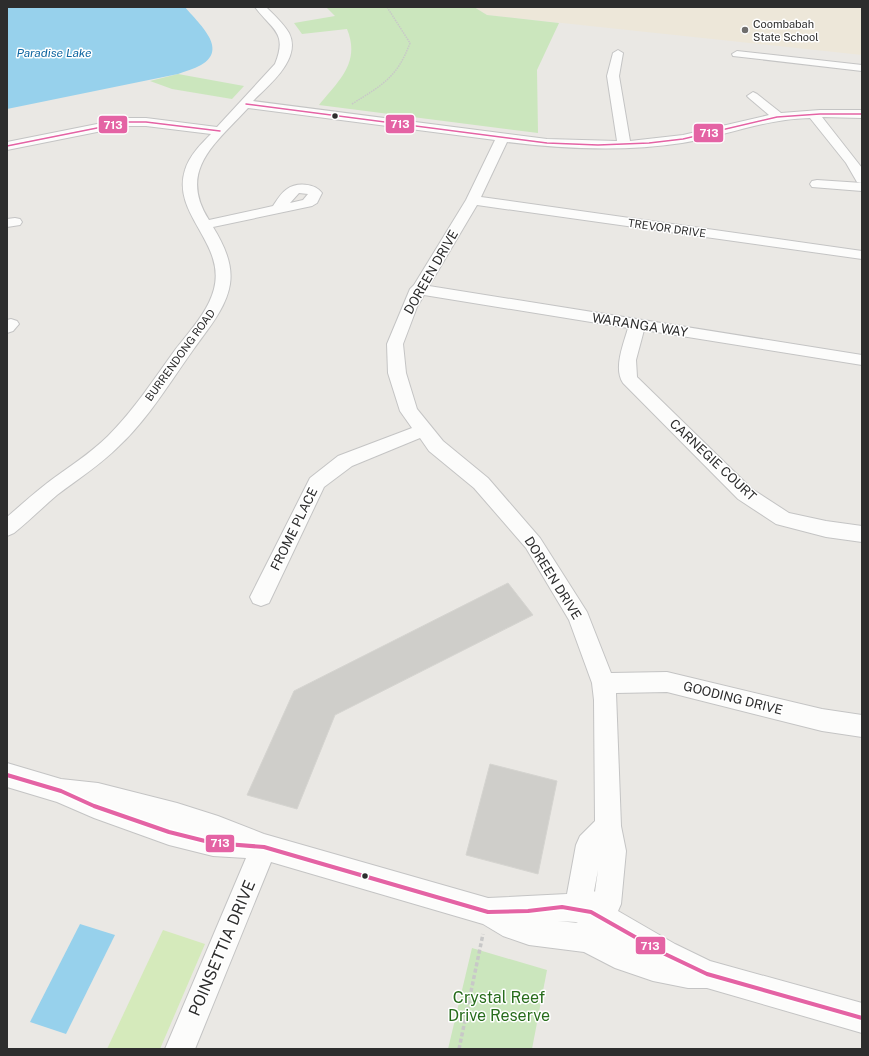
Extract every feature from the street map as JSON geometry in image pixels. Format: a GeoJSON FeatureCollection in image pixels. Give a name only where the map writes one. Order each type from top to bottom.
{"type":"FeatureCollection","features":[{"type":"Feature","properties":{"kind":"street","name":"BURRENDONG ROAD"},"geometry":{"type":"LineString","coordinates":[[7,528],[51,490],[96,457],[114,441],[134,419],[207,319],[221,291],[223,269],[218,248],[190,196],[188,179],[194,162],[280,65],[287,52],[287,39],[280,27],[260,7]]}},
{"type":"Feature","properties":{"kind":"street"},"geometry":{"type":"LineString","coordinates":[[618,53],[613,76],[624,145]]}},
{"type":"Feature","properties":{"kind":"street"},"geometry":{"type":"LineString","coordinates":[[737,54],[862,68]]}},
{"type":"Feature","properties":{"kind":"street"},"geometry":{"type":"LineString","coordinates":[[753,96],[779,117]]}},
{"type":"Feature","properties":{"kind":"street"},"geometry":{"type":"LineString","coordinates":[[246,104],[568,145],[624,145],[685,139],[751,122],[779,117],[862,114]]}},
{"type":"Feature","properties":{"kind":"street"},"geometry":{"type":"LineString","coordinates":[[814,115],[852,162],[862,179]]}},
{"type":"Feature","properties":{"kind":"street"},"geometry":{"type":"LineString","coordinates":[[7,146],[127,122],[146,122],[220,132]]}},
{"type":"Feature","properties":{"kind":"street","name":"DOREEN DRIVE"},"geometry":{"type":"LineString","coordinates":[[503,137],[473,200],[418,289],[409,307],[395,344],[397,374],[409,411],[436,446],[481,483],[533,543],[580,618],[603,683],[606,700],[608,826],[613,851],[607,904],[589,925]]}},
{"type":"Feature","properties":{"kind":"street"},"geometry":{"type":"LineString","coordinates":[[817,184],[862,186]]}},
{"type":"Feature","properties":{"kind":"street","name":"TREVOR DRIVE"},"geometry":{"type":"LineString","coordinates":[[473,200],[862,255]]}},
{"type":"Feature","properties":{"kind":"street"},"geometry":{"type":"LineString","coordinates":[[205,226],[279,208]]}},
{"type":"Feature","properties":{"kind":"street","name":"WARANGA WAY"},"geometry":{"type":"LineString","coordinates":[[418,289],[862,360]]}},
{"type":"Feature","properties":{"kind":"street","name":"CARNEGIE COURT"},"geometry":{"type":"LineString","coordinates":[[637,324],[628,360],[629,379],[745,494],[783,519],[826,529],[862,534]]}},
{"type":"Feature","properties":{"kind":"street","name":"FROME PLACE"},"geometry":{"type":"LineString","coordinates":[[261,597],[317,483],[345,461],[424,430]]}},
{"type":"Feature","properties":{"kind":"street","name":"GOODING DRIVE"},"geometry":{"type":"LineString","coordinates":[[603,683],[667,682],[822,720],[862,726]]}},
{"type":"Feature","properties":{"kind":"street"},"geometry":{"type":"LineString","coordinates":[[7,775],[60,791],[94,806],[169,832],[213,843],[264,847],[488,912],[514,926],[529,931],[549,934],[589,925],[625,958],[653,967],[688,974],[707,974],[862,1018]]}},
{"type":"Feature","properties":{"kind":"street","name":"POINSETTIA DRIVE"},"geometry":{"type":"LineString","coordinates":[[180,1049],[264,847]]}},
{"type":"Feature","properties":{"kind":"path"},"geometry":{"type":"LineString","coordinates":[[347,105],[354,104],[388,82],[404,59],[410,43],[387,7]]}},
{"type":"Feature","properties":{"kind":"path"},"geometry":{"type":"LineString","coordinates":[[459,1049],[488,912]]}},
{"type":"Feature","properties":{"kind":"shaded area","name":"Coombabah State School"},"geometry":{"type":"Polygon","coordinates":[[[474,7],[862,7],[862,55],[487,15],[474,7]]]}},
{"type":"Feature","properties":{"kind":"green space"},"geometry":{"type":"Polygon","coordinates":[[[326,7],[474,7],[487,15],[559,23],[537,70],[538,133],[319,105],[345,71],[351,52],[351,41],[347,29],[302,34],[294,23],[335,16],[326,7]]]}},
{"type":"Feature","properties":{"kind":"green space"},"geometry":{"type":"Polygon","coordinates":[[[178,74],[244,86],[232,99],[172,89],[150,81],[178,74]]]}},
{"type":"Feature","properties":{"kind":"green space"},"geometry":{"type":"Polygon","coordinates":[[[163,930],[205,944],[160,1049],[107,1049],[163,930]]]}},
{"type":"Feature","properties":{"kind":"green space","name":"Crystal Reef Drive Reserve"},"geometry":{"type":"Polygon","coordinates":[[[472,948],[547,970],[532,1049],[448,1049],[472,948]]]}},
{"type":"Feature","properties":{"kind":"water","name":"Paradise Lake"},"geometry":{"type":"Polygon","coordinates":[[[185,7],[208,36],[212,44],[212,51],[209,59],[201,65],[178,74],[7,109],[7,8],[185,7]]]}},
{"type":"Feature","properties":{"kind":"water"},"geometry":{"type":"Polygon","coordinates":[[[80,924],[115,935],[66,1034],[30,1022],[80,924]]]}},
{"type":"Feature","properties":{"kind":"building"},"geometry":{"type":"Polygon","coordinates":[[[508,583],[533,615],[335,715],[297,809],[247,795],[294,691],[508,583]]]}},
{"type":"Feature","properties":{"kind":"building"},"geometry":{"type":"Polygon","coordinates":[[[490,764],[557,781],[538,874],[466,855],[490,764]]]}},
{"type":"Feature","properties":{"kind":"transit line","name":"713"},"geometry":{"type":"LineString","coordinates":[[246,104],[547,143],[598,145],[649,143],[683,139],[777,117],[820,114],[862,114]]}},
{"type":"Feature","properties":{"kind":"transit line","name":"713"},"geometry":{"type":"LineString","coordinates":[[7,146],[127,122],[146,122],[220,131]]}},
{"type":"Feature","properties":{"kind":"transit line","name":"713"},"geometry":{"type":"LineString","coordinates":[[7,775],[61,791],[94,806],[169,832],[213,843],[264,847],[488,912],[528,911],[562,907],[591,912],[665,954],[707,974],[862,1018]]}},
{"type":"Feature","properties":{"kind":"place","name":"Coombabah State School"},"geometry":{"type":"Point","coordinates":[745,30]}}]}
